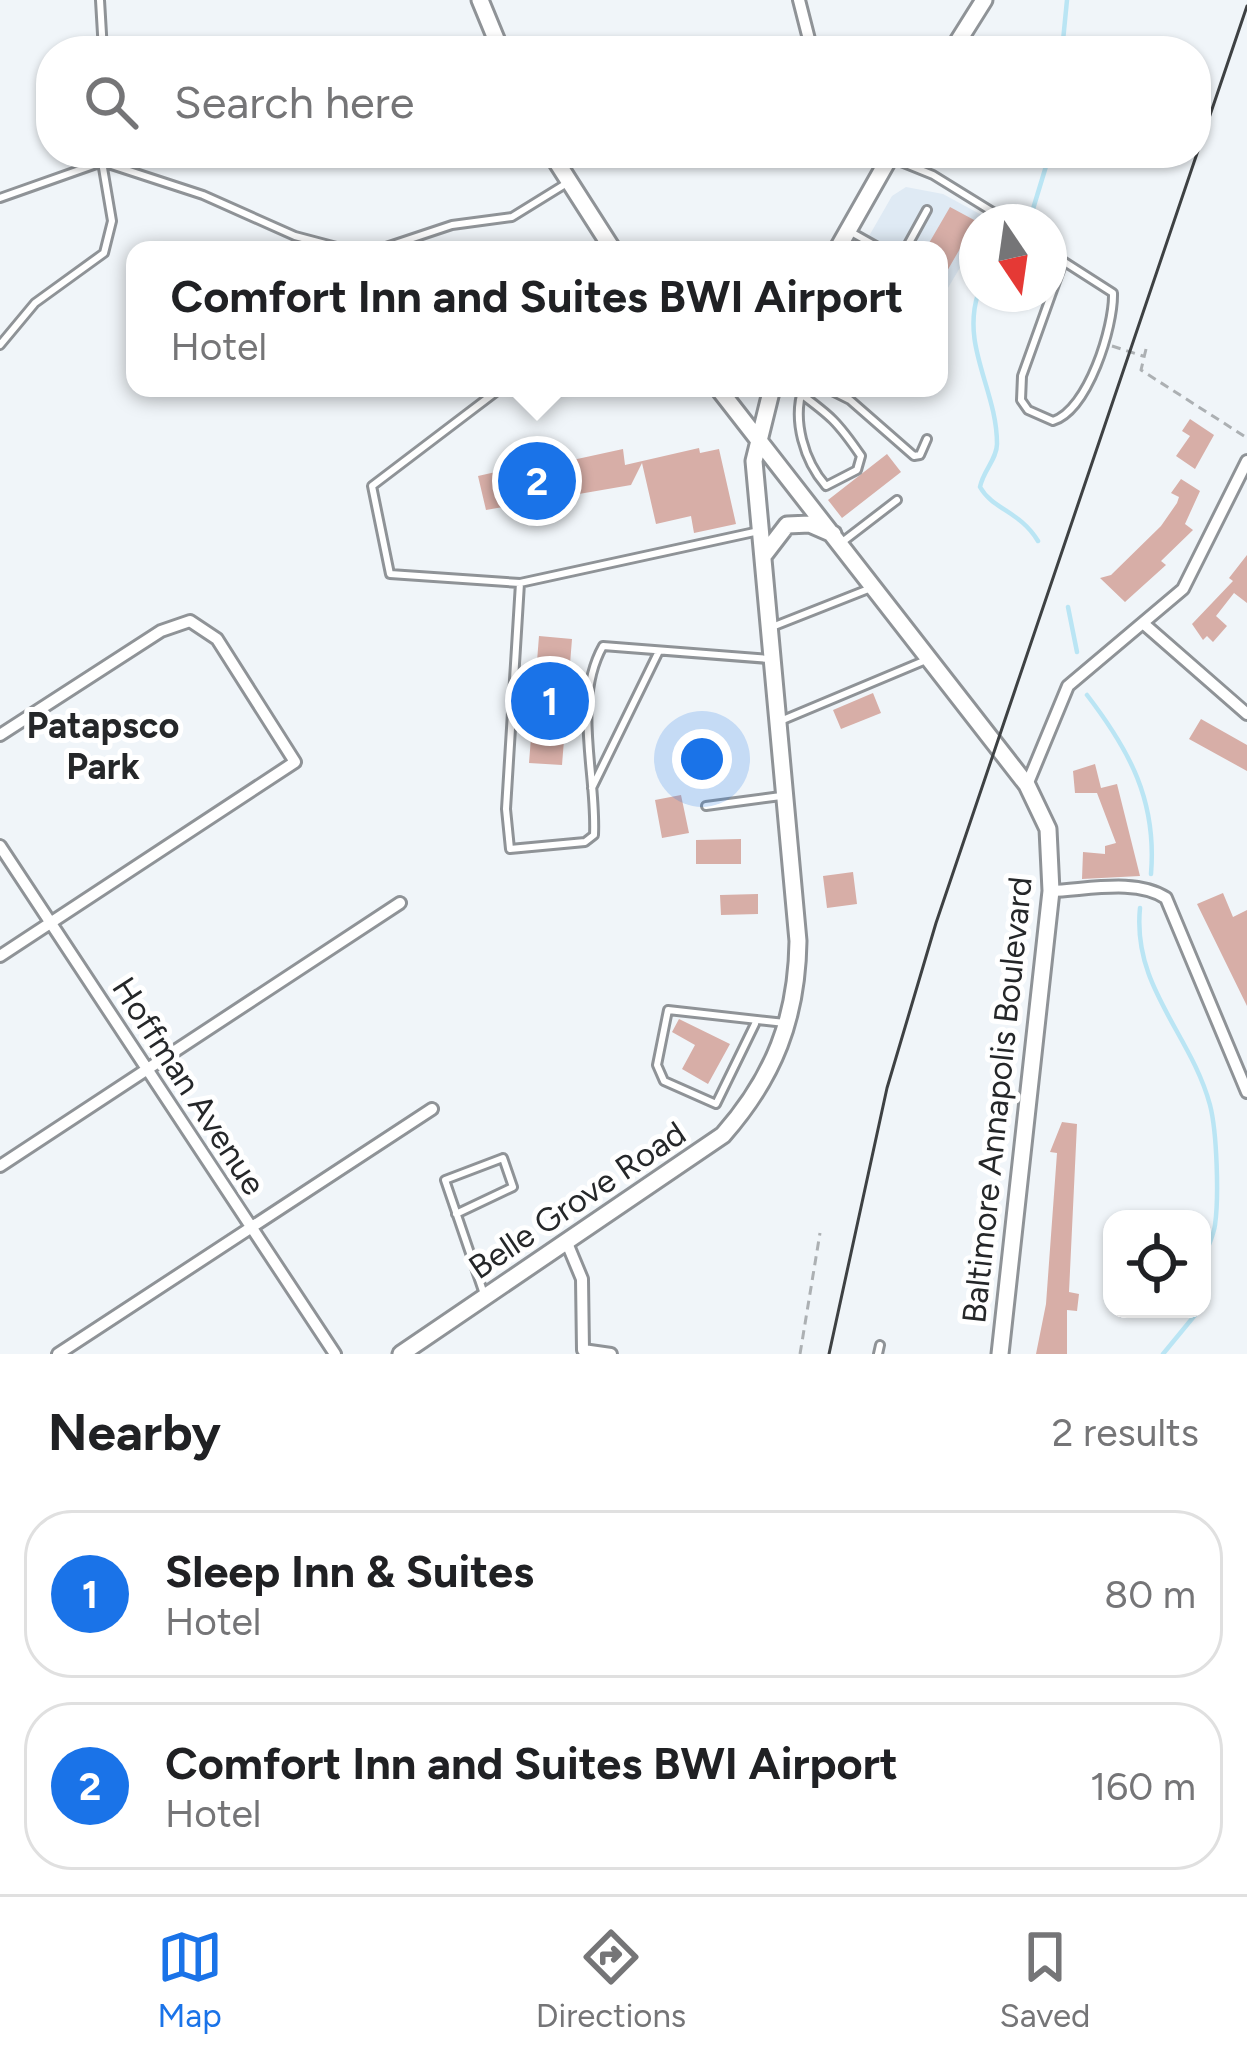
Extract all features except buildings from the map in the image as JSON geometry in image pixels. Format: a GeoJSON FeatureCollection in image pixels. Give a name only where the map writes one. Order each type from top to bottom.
{"type":"FeatureCollection","features":[{"type":"Feature","properties":{"kind":"main road"},"geometry":{"type":"LineString","coordinates":[[480,0],[495,36]]}},
{"type":"Feature","properties":{"kind":"main road"},"geometry":{"type":"LineString","coordinates":[[961,36],[984,0]]}},
{"type":"Feature","properties":{"kind":"main road"},"geometry":{"type":"LineString","coordinates":[[558,168],[608,241]]}},
{"type":"Feature","properties":{"kind":"main road"},"geometry":{"type":"LineString","coordinates":[[842,241],[881,168]]}},
{"type":"Feature","properties":{"kind":"main road","name":"Baltimore Annapolis Boulevard"},"geometry":{"type":"LineString","coordinates":[[725,397],[1027,785],[1048,829],[1051,891],[1000,1354]]}},
{"type":"Feature","properties":{"kind":"main road"},"geometry":{"type":"LineString","coordinates":[[756,435],[769,397]]}},
{"type":"Feature","properties":{"kind":"main road","name":"Belle Grove Road"},"geometry":{"type":"LineString","coordinates":[[401,1354],[723,1136],[769,1073],[788,1023],[798,940],[756,435]]}},
{"type":"Feature","properties":{"kind":"main road"},"geometry":{"type":"LineString","coordinates":[[764,555],[788,525],[809,524],[838,539]]}},
{"type":"Feature","properties":{"kind":"street"},"geometry":{"type":"LineString","coordinates":[[799,0],[808,36]]}},
{"type":"Feature","properties":{"kind":"street"},"geometry":{"type":"LineString","coordinates":[[1027,785],[1068,686],[1144,624],[1194,574],[1247,461]]}},
{"type":"Feature","properties":{"kind":"street"},"geometry":{"type":"LineString","coordinates":[[0,735],[161,631],[190,621],[217,639],[295,763],[0,956]]}},
{"type":"Feature","properties":{"kind":"street"},"geometry":{"type":"LineString","coordinates":[[1144,624],[1247,714]]}},
{"type":"Feature","properties":{"kind":"street","name":"Hoffman Avenue"},"geometry":{"type":"LineString","coordinates":[[0,846],[335,1354]]}},
{"type":"Feature","properties":{"kind":"street"},"geometry":{"type":"LineString","coordinates":[[1051,891],[1132,888],[1153,890],[1166,898],[1247,1092]]}},
{"type":"Feature","properties":{"kind":"street"},"geometry":{"type":"LineString","coordinates":[[0,1166],[400,903]]}},
{"type":"Feature","properties":{"kind":"street"},"geometry":{"type":"LineString","coordinates":[[58,1354],[432,1109]]}},
{"type":"Feature","properties":{"kind":"street"},"geometry":{"type":"LineString","coordinates":[[567,1243],[582,1280],[583,1350],[611,1354]]}},
{"type":"Feature","properties":{"kind":"lane"},"geometry":{"type":"LineString","coordinates":[[100,0],[102,36]]}},
{"type":"Feature","properties":{"kind":"lane"},"geometry":{"type":"LineString","coordinates":[[0,198],[76,168]]}},
{"type":"Feature","properties":{"kind":"lane"},"geometry":{"type":"LineString","coordinates":[[0,345],[35,303],[104,253],[112,221],[104,168]]}},
{"type":"Feature","properties":{"kind":"lane"},"geometry":{"type":"LineString","coordinates":[[129,168],[314,241]]}},
{"type":"Feature","properties":{"kind":"lane"},"geometry":{"type":"LineString","coordinates":[[918,168],[980,204]]}},
{"type":"Feature","properties":{"kind":"lane"},"geometry":{"type":"LineString","coordinates":[[403,241],[452,224],[512,217],[567,183]]}},
{"type":"Feature","properties":{"kind":"lane"},"geometry":{"type":"LineString","coordinates":[[909,241],[927,210]]}},
{"type":"Feature","properties":{"kind":"lane"},"geometry":{"type":"LineString","coordinates":[[848,230],[867,241]]}},
{"type":"Feature","properties":{"kind":"lane"},"geometry":{"type":"LineString","coordinates":[[1063,262],[1105,285],[1113,293],[1114,311],[1073,408],[1053,421],[1028,410],[1020,389],[1063,262]]}},
{"type":"Feature","properties":{"kind":"lane"},"geometry":{"type":"LineString","coordinates":[[489,397],[373,486],[390,574],[520,583],[762,530]]}},
{"type":"Feature","properties":{"kind":"lane"},"geometry":{"type":"LineString","coordinates":[[799,397],[802,441],[814,473],[826,486]]}},
{"type":"Feature","properties":{"kind":"lane"},"geometry":{"type":"LineString","coordinates":[[808,501],[857,470],[861,456],[835,415],[809,397]]}},
{"type":"Feature","properties":{"kind":"lane"},"geometry":{"type":"LineString","coordinates":[[844,397],[914,456],[920,455],[927,439]]}},
{"type":"Feature","properties":{"kind":"lane"},"geometry":{"type":"LineString","coordinates":[[838,539],[897,500]]}},
{"type":"Feature","properties":{"kind":"lane"},"geometry":{"type":"LineString","coordinates":[[520,583],[506,809],[510,849],[591,839],[592,665],[603,646],[773,660]]}},
{"type":"Feature","properties":{"kind":"lane"},"geometry":{"type":"LineString","coordinates":[[770,628],[874,587]]}},
{"type":"Feature","properties":{"kind":"lane"},"geometry":{"type":"LineString","coordinates":[[591,790],[658,651]]}},
{"type":"Feature","properties":{"kind":"lane"},"geometry":{"type":"LineString","coordinates":[[778,722],[929,658]]}},
{"type":"Feature","properties":{"kind":"lane"},"geometry":{"type":"LineString","coordinates":[[706,806],[785,795]]}},
{"type":"Feature","properties":{"kind":"lane"},"geometry":{"type":"LineString","coordinates":[[755,1024],[716,1104],[664,1081],[657,1065],[668,1010],[755,1024],[788,1023]]}},
{"type":"Feature","properties":{"kind":"lane"},"geometry":{"type":"LineString","coordinates":[[456,1214],[513,1187],[503,1158],[445,1180],[456,1214],[485,1298]]}},
{"type":"Feature","properties":{"kind":"path"},"geometry":{"type":"LineString","coordinates":[[1106,343],[1144,356]]}},
{"type":"Feature","properties":{"kind":"path"},"geometry":{"type":"LineString","coordinates":[[1146,349],[1142,370],[1244,436]]}},
{"type":"Feature","properties":{"kind":"path"},"geometry":{"type":"LineString","coordinates":[[800,1354],[820,1233]]}},
{"type":"Feature","properties":{"kind":"shaded area"},"geometry":{"type":"Polygon","coordinates":[[[906,187],[943,194],[961,204],[959,269],[948,288],[948,241],[866,241],[892,196],[906,187]]]}},
{"type":"Feature","properties":{"kind":"waterway"},"geometry":{"type":"LineString","coordinates":[[1063,36],[1067,0]]}},
{"type":"Feature","properties":{"kind":"waterway"},"geometry":{"type":"LineString","coordinates":[[1035,204],[1045,168]]}},
{"type":"Feature","properties":{"kind":"waterway"},"geometry":{"type":"LineString","coordinates":[[974,312],[977,351],[997,444],[980,487],[1038,541]]}},
{"type":"Feature","properties":{"kind":"waterway"},"geometry":{"type":"LineString","coordinates":[[1068,607],[1077,652]]}},
{"type":"Feature","properties":{"kind":"waterway"},"geometry":{"type":"LineString","coordinates":[[1087,695],[1128,757],[1145,800],[1151,874]]}},
{"type":"Feature","properties":{"kind":"waterway"},"geometry":{"type":"LineString","coordinates":[[1140,908],[1145,962],[1210,1105],[1217,1165],[1211,1240]]}},
{"type":"Feature","properties":{"kind":"waterway"},"geometry":{"type":"LineString","coordinates":[[1163,1354],[1193,1318]]}},
{"type":"Feature","properties":{"kind":"tram line"},"geometry":{"type":"LineString","coordinates":[[1211,112],[1247,6]]}},
{"type":"Feature","properties":{"kind":"tram line"},"geometry":{"type":"LineString","coordinates":[[829,1354],[887,1088],[936,923],[1192,168]]}},
{"type":"Feature","properties":{"kind":"place","name":"Comfort Inn and Suites BWI Airport"},"geometry":{"type":"Point","coordinates":[537,481]}},
{"type":"Feature","properties":{"kind":"place","name":"Sleep Inn & Suites"},"geometry":{"type":"Point","coordinates":[550,701]}},
{"type":"Feature","properties":{"kind":"district","name":"Patapsco Park"},"geometry":{"type":"Point","coordinates":[103,746]}}]}
